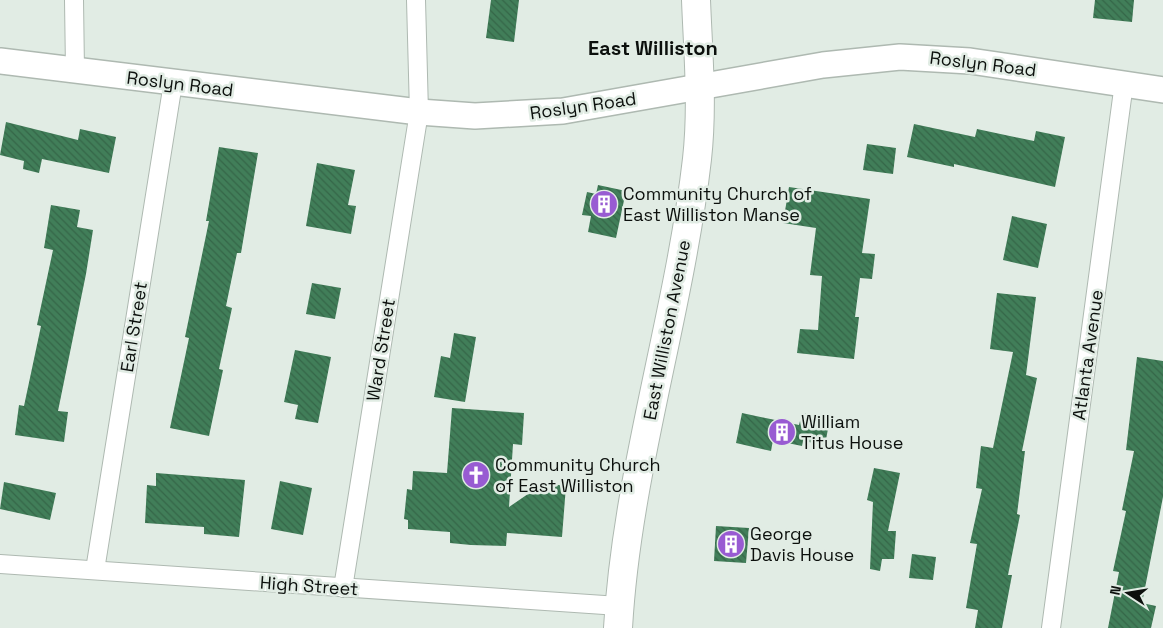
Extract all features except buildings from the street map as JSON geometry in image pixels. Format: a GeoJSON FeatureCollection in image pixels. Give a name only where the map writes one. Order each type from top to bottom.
{"type":"FeatureCollection","features":[{"type":"Feature","properties":{"kind":"main road","name":"East Williston Avenue"},"geometry":{"type":"LineString","coordinates":[[618,617],[625,550],[694,182],[699,135],[696,0]]}},
{"type":"Feature","properties":{"kind":"main road","name":"Roslyn Road"},"geometry":{"type":"LineString","coordinates":[[0,61],[419,112],[484,116],[563,111],[823,65],[924,57],[970,61],[1163,90]]}},
{"type":"Feature","properties":{"kind":"street"},"geometry":{"type":"LineString","coordinates":[[74,0],[75,70]]}},
{"type":"Feature","properties":{"kind":"street","name":"Ward Street"},"geometry":{"type":"LineString","coordinates":[[343,588],[419,112],[416,0]]}},
{"type":"Feature","properties":{"kind":"street","name":"Earl Street"},"geometry":{"type":"LineString","coordinates":[[95,570],[173,83]]}},
{"type":"Feature","properties":{"kind":"street","name":"Atlanta Avenue"},"geometry":{"type":"LineString","coordinates":[[1051,628],[1124,83]]}},
{"type":"Feature","properties":{"kind":"street","name":"High Street"},"geometry":{"type":"LineString","coordinates":[[0,564],[343,588],[618,617]]}},
{"type":"Feature","properties":{"kind":"place","name":"Community Church of East Williston Manse"},"geometry":{"type":"Point","coordinates":[604,204]}},
{"type":"Feature","properties":{"kind":"place","name":"William Titus House"},"geometry":{"type":"Point","coordinates":[782,432]}},
{"type":"Feature","properties":{"kind":"place","name":"Community Church of East Williston"},"geometry":{"type":"Point","coordinates":[476,475]}},
{"type":"Feature","properties":{"kind":"place","name":"George Davis House"},"geometry":{"type":"Point","coordinates":[731,544]}},
{"type":"Feature","properties":{"kind":"district","name":"East Williston"},"geometry":{"type":"Point","coordinates":[653,48]}}]}
